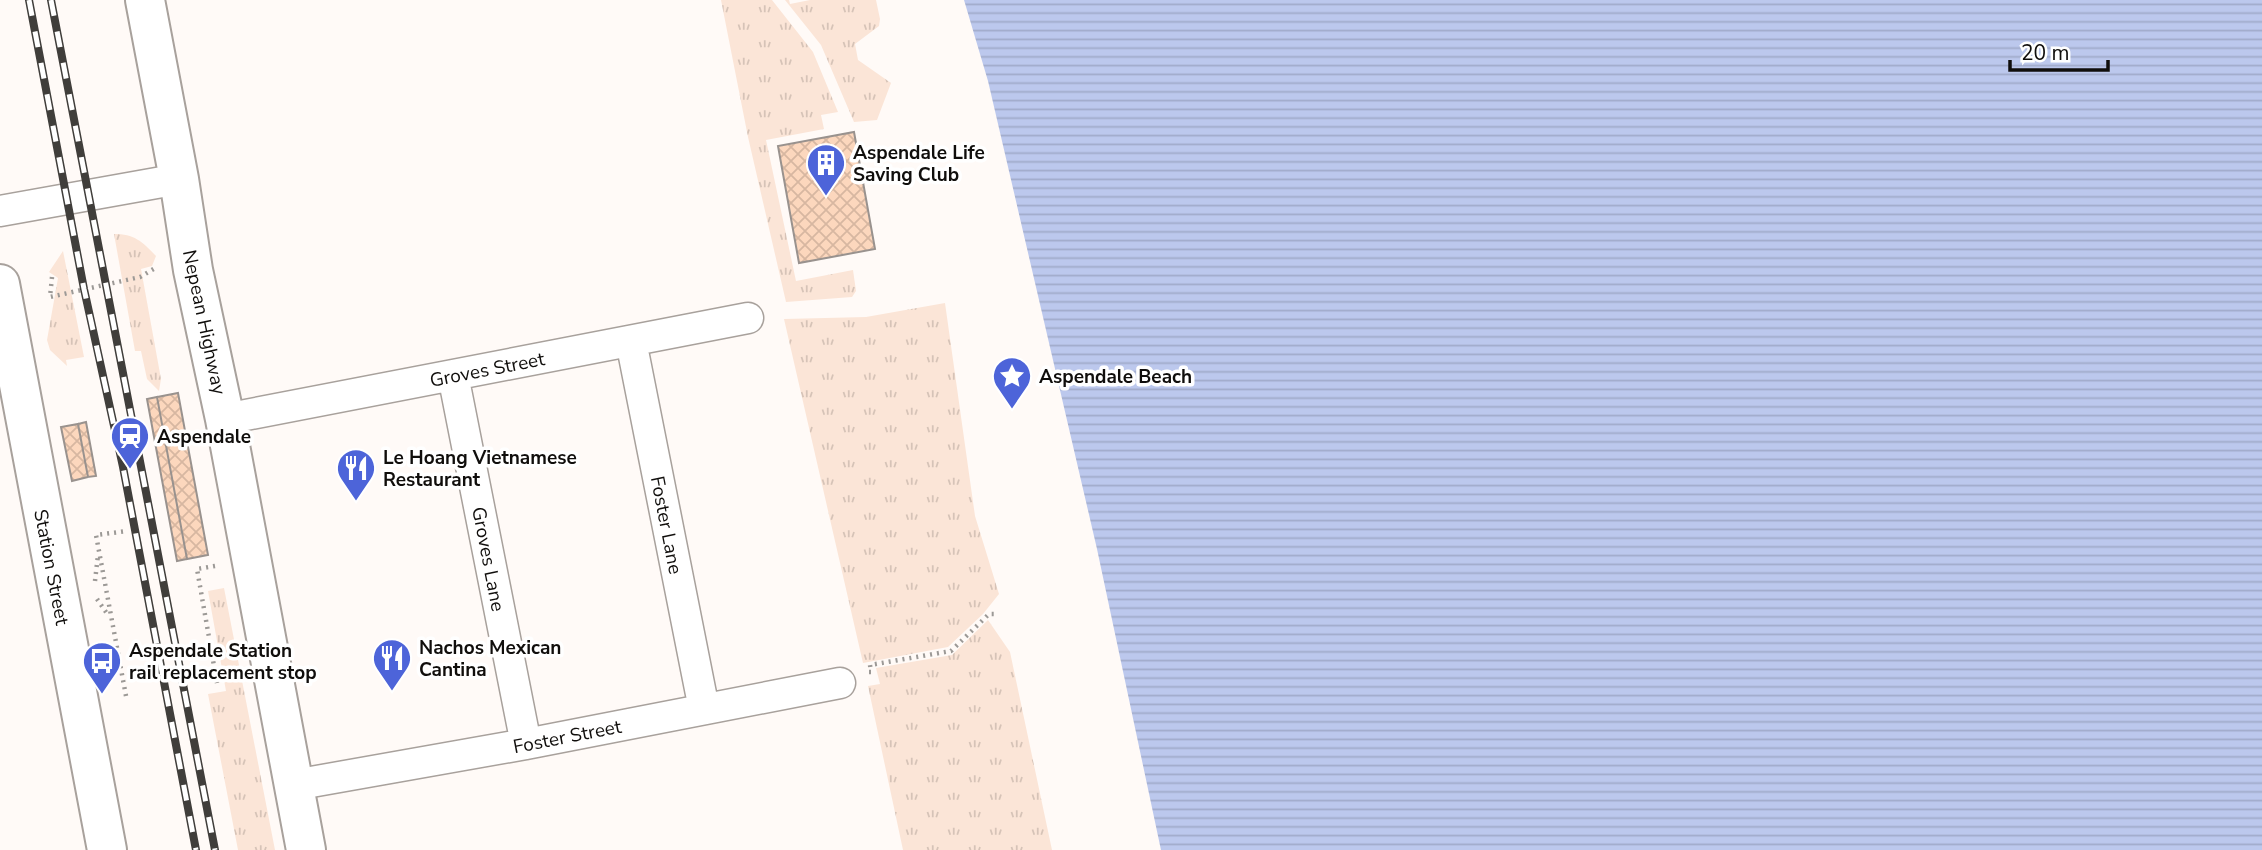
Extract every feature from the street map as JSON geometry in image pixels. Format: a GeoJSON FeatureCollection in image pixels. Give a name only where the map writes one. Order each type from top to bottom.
{"type":"FeatureCollection","features":[{"type":"Feature","properties":{"kind":"main road","name":"Nepean Highway"},"geometry":{"type":"LineString","coordinates":[[145,0],[179,179],[193,270],[225,419],[306,850]]}},
{"type":"Feature","properties":{"kind":"main road","name":"Station Street"},"geometry":{"type":"LineString","coordinates":[[0,285],[9,386],[107,850]]}},
{"type":"Feature","properties":{"kind":"street"},"geometry":{"type":"LineString","coordinates":[[0,211],[179,179]]}},
{"type":"Feature","properties":{"kind":"street","name":"Groves Street"},"geometry":{"type":"LineString","coordinates":[[225,419],[748,318]]}},
{"type":"Feature","properties":{"kind":"street","name":"Foster Lane"},"geometry":{"type":"LineString","coordinates":[[631,341],[704,709]]}},
{"type":"Feature","properties":{"kind":"street","name":"Groves Lane"},"geometry":{"type":"LineString","coordinates":[[453,375],[526,744]]}},
{"type":"Feature","properties":{"kind":"street","name":"Foster Street"},"geometry":{"type":"LineString","coordinates":[[294,785],[526,744],[850,678]]}},
{"type":"Feature","properties":{"kind":"path"},"geometry":{"type":"LineString","coordinates":[[52,277],[50,297],[140,277],[161,265]]}},
{"type":"Feature","properties":{"kind":"path"},"geometry":{"type":"LineString","coordinates":[[126,696],[96,535],[127,531]]}},
{"type":"Feature","properties":{"kind":"path"},"geometry":{"type":"LineString","coordinates":[[94,583],[99,551]]}},
{"type":"Feature","properties":{"kind":"path"},"geometry":{"type":"LineString","coordinates":[[215,566],[197,569],[218,683]]}},
{"type":"Feature","properties":{"kind":"path"},"geometry":{"type":"LineString","coordinates":[[93,594],[111,618]]}},
{"type":"Feature","properties":{"kind":"path"},"geometry":{"type":"LineString","coordinates":[[850,678],[871,671],[870,665],[951,651],[989,614],[998,614]]}},
{"type":"Feature","properties":{"kind":"green space"},"geometry":{"type":"Polygon","coordinates":[[[721,0],[772,0],[813,52],[838,112],[821,115],[824,129],[766,140],[796,281],[853,270],[856,291],[852,297],[786,302],[748,137],[721,0]]]}},
{"type":"Feature","properties":{"kind":"green space"},"geometry":{"type":"Polygon","coordinates":[[[785,0],[789,0],[790,4],[810,0],[876,0],[879,26],[855,44],[858,60],[891,83],[877,120],[854,122],[821,45],[785,0]]]}},
{"type":"Feature","properties":{"kind":"green space"},"geometry":{"type":"Polygon","coordinates":[[[114,234],[137,239],[156,256],[152,266],[141,269],[161,379],[159,391],[147,379],[141,351],[135,351],[114,234]]]}},
{"type":"Feature","properties":{"kind":"green space"},"geometry":{"type":"Polygon","coordinates":[[[63,251],[84,357],[66,360],[67,366],[50,350],[47,340],[58,278],[49,272],[63,251]]]}},
{"type":"Feature","properties":{"kind":"green space"},"geometry":{"type":"Polygon","coordinates":[[[945,303],[975,516],[999,594],[983,614],[948,647],[863,663],[784,319],[866,317],[945,303]]]}},
{"type":"Feature","properties":{"kind":"green space"},"geometry":{"type":"Polygon","coordinates":[[[224,588],[275,850],[238,850],[208,694],[226,691],[208,591],[224,588]]]}},
{"type":"Feature","properties":{"kind":"green space"},"geometry":{"type":"Polygon","coordinates":[[[988,620],[1010,652],[1052,850],[903,850],[868,686],[880,684],[876,668],[952,655],[988,620]]]}},
{"type":"Feature","properties":{"kind":"water"},"geometry":{"type":"Polygon","coordinates":[[[964,0],[2262,0],[2262,850],[1161,850],[1097,549],[988,81],[964,0]]]}},
{"type":"Feature","properties":{"kind":"building","name":"Aspendale Life Saving Club"},"geometry":{"type":"Polygon","coordinates":[[[854,132],[875,249],[799,263],[778,146],[854,132]]]}},
{"type":"Feature","properties":{"kind":"building"},"geometry":{"type":"Polygon","coordinates":[[[178,393],[208,555],[187,559],[157,397],[178,393]]]}},
{"type":"Feature","properties":{"kind":"building"},"geometry":{"type":"Polygon","coordinates":[[[157,397],[187,559],[177,561],[147,399],[157,397]]]}},
{"type":"Feature","properties":{"kind":"building"},"geometry":{"type":"Polygon","coordinates":[[[86,422],[96,476],[88,477],[78,424],[86,422]]]}},
{"type":"Feature","properties":{"kind":"building"},"geometry":{"type":"Polygon","coordinates":[[[78,424],[88,477],[72,481],[61,427],[78,424]]]}},
{"type":"Feature","properties":{"kind":"railway"},"geometry":{"type":"LineString","coordinates":[[29,0],[84,289],[123,467],[196,850]]}},
{"type":"Feature","properties":{"kind":"railway"},"geometry":{"type":"LineString","coordinates":[[51,0],[215,850]]}},
{"type":"Feature","properties":{"kind":"place","name":"Aspendale Life Saving Club"},"geometry":{"type":"Point","coordinates":[826,197]}},
{"type":"Feature","properties":{"kind":"place","name":"Aspendale Beach"},"geometry":{"type":"Point","coordinates":[1012,410]}},
{"type":"Feature","properties":{"kind":"place","name":"Aspendale"},"geometry":{"type":"Point","coordinates":[130,470]}},
{"type":"Feature","properties":{"kind":"place","name":"Le Hoang Vietnamese Restaurant"},"geometry":{"type":"Point","coordinates":[356,502]}},
{"type":"Feature","properties":{"kind":"place","name":"Nachos Mexican Cantina"},"geometry":{"type":"Point","coordinates":[392,692]}},
{"type":"Feature","properties":{"kind":"place","name":"Aspendale Station rail replacement stop"},"geometry":{"type":"Point","coordinates":[102,695]}}]}
